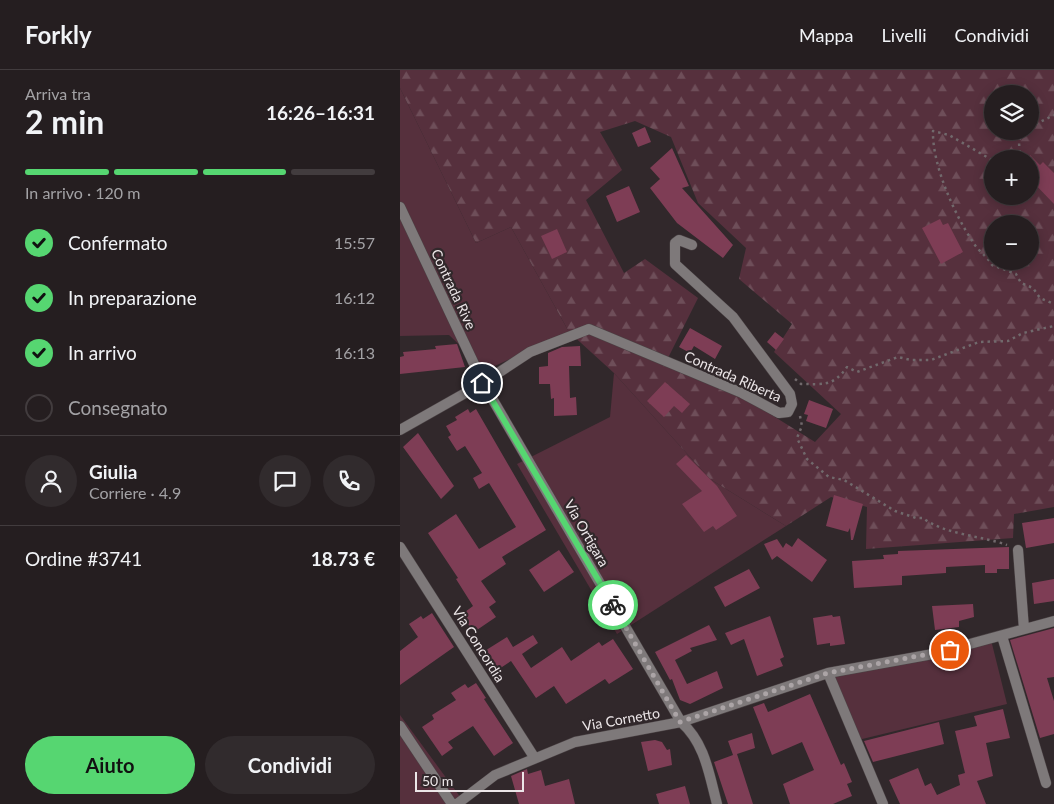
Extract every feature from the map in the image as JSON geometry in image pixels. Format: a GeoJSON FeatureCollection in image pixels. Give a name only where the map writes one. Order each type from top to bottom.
{"type":"FeatureCollection","features":[{"type":"Feature","properties":{"kind":"street","name":"Contrada Rive"},"geometry":{"type":"LineString","coordinates":[[400,207],[482,383]]}},
{"type":"Feature","properties":{"kind":"street","name":"Contrada Riberta"},"geometry":{"type":"LineString","coordinates":[[482,383],[530,352],[589,329],[742,393],[779,413],[788,412],[792,404],[790,394],[733,316],[675,264],[675,238],[692,245]]}},
{"type":"Feature","properties":{"kind":"street"},"geometry":{"type":"LineString","coordinates":[[400,430],[482,383]]}},
{"type":"Feature","properties":{"kind":"street","name":"Via Ortigara"},"geometry":{"type":"LineString","coordinates":[[482,383],[668,697],[680,722],[691,731],[698,742],[717,804]]}},
{"type":"Feature","properties":{"kind":"street","name":"Via Concordia"},"geometry":{"type":"LineString","coordinates":[[400,547],[534,757]]}},
{"type":"Feature","properties":{"kind":"street"},"geometry":{"type":"LineString","coordinates":[[1018,550],[1024,630]]}},
{"type":"Feature","properties":{"kind":"street","name":"Via Cornetto"},"geometry":{"type":"LineString","coordinates":[[458,804],[495,775],[534,757],[576,742],[680,722],[828,673],[933,654],[1054,621]]}},
{"type":"Feature","properties":{"kind":"street"},"geometry":{"type":"LineString","coordinates":[[1002,636],[1046,783]]}},
{"type":"Feature","properties":{"kind":"street"},"geometry":{"type":"LineString","coordinates":[[828,673],[883,804]]}},
{"type":"Feature","properties":{"kind":"street"},"geometry":{"type":"LineString","coordinates":[[400,726],[452,804]]}},
{"type":"Feature","properties":{"kind":"path"},"geometry":{"type":"LineString","coordinates":[[1039,122],[1054,115]]}},
{"type":"Feature","properties":{"kind":"path"},"geometry":{"type":"LineString","coordinates":[[984,155],[949,135],[933,131],[936,161],[946,190],[973,243],[987,256],[992,266],[1016,274],[1022,283],[1033,288],[1040,298],[1054,304]]}},
{"type":"Feature","properties":{"kind":"path"},"geometry":{"type":"LineString","coordinates":[[791,382],[790,374],[801,384],[828,384],[840,378],[847,367],[857,372],[898,357],[911,360],[931,360],[978,342],[1008,341],[1023,333],[1054,326]]}},
{"type":"Feature","properties":{"kind":"path"},"geometry":{"type":"LineString","coordinates":[[801,410],[802,426],[797,438],[807,459],[829,476],[844,480],[895,511],[916,518],[923,518],[934,527],[988,538],[1018,550]]}},
{"type":"Feature","properties":{"kind":"green space"},"geometry":{"type":"Polygon","coordinates":[[[400,70],[1054,70],[1054,507],[1014,514],[1013,538],[866,549],[867,507],[831,497],[786,526],[710,479],[614,373],[569,332],[511,227],[476,243],[400,88],[400,70]],[[635,121],[600,132],[622,170],[586,200],[624,273],[645,259],[698,298],[668,358],[767,412],[815,442],[841,414],[774,352],[792,324],[739,279],[746,248],[698,203],[671,137],[635,121]]]}},
{"type":"Feature","properties":{"kind":"green space"},"geometry":{"type":"Polygon","coordinates":[[[400,88],[476,243],[511,227],[569,332],[486,370],[449,335],[400,336],[400,88]]]}},
{"type":"Feature","properties":{"kind":"green space"},"geometry":{"type":"Polygon","coordinates":[[[614,373],[710,479],[786,526],[617,634],[517,464],[610,417],[614,373]]]}},
{"type":"Feature","properties":{"kind":"green space"},"geometry":{"type":"Polygon","coordinates":[[[990,636],[1007,704],[854,741],[824,676],[990,636]]]}},
{"type":"Feature","properties":{"kind":"green space"},"geometry":{"type":"Polygon","coordinates":[[[400,715],[461,798],[454,804],[400,804],[400,715]]]}},
{"type":"Feature","properties":{"kind":"building"},"geometry":{"type":"Polygon","coordinates":[[[645,127],[651,142],[638,147],[632,133],[645,127]]]}},
{"type":"Feature","properties":{"kind":"building"},"geometry":{"type":"Polygon","coordinates":[[[672,148],[689,186],[682,188],[733,245],[723,258],[677,223],[650,188],[660,179],[650,168],[672,148]]]}},
{"type":"Feature","properties":{"kind":"building"},"geometry":{"type":"Polygon","coordinates":[[[1043,162],[1054,173],[1054,204],[1039,188],[1039,164],[1043,162]]]}},
{"type":"Feature","properties":{"kind":"building"},"geometry":{"type":"Polygon","coordinates":[[[629,186],[640,212],[617,222],[606,196],[629,186]]]}},
{"type":"Feature","properties":{"kind":"building"},"geometry":{"type":"Polygon","coordinates":[[[940,219],[943,225],[948,223],[963,252],[941,264],[922,228],[940,219]]]}},
{"type":"Feature","properties":{"kind":"building"},"geometry":{"type":"Polygon","coordinates":[[[557,229],[567,252],[552,259],[541,236],[557,229]]]}},
{"type":"Feature","properties":{"kind":"building"},"geometry":{"type":"Polygon","coordinates":[[[690,328],[722,346],[715,359],[694,346],[690,353],[679,347],[690,328]]]}},
{"type":"Feature","properties":{"kind":"building"},"geometry":{"type":"Polygon","coordinates":[[[775,332],[784,339],[776,350],[767,342],[775,332]]]}},
{"type":"Feature","properties":{"kind":"building"},"geometry":{"type":"Polygon","coordinates":[[[457,344],[465,367],[400,374],[400,357],[404,356],[403,352],[436,349],[435,346],[457,344]]]}},
{"type":"Feature","properties":{"kind":"building"},"geometry":{"type":"Polygon","coordinates":[[[580,346],[581,366],[569,366],[570,398],[576,397],[577,415],[554,416],[554,398],[551,399],[550,384],[539,384],[539,367],[548,366],[548,353],[562,347],[580,346]]]}},
{"type":"Feature","properties":{"kind":"building"},"geometry":{"type":"Polygon","coordinates":[[[665,382],[690,404],[682,413],[674,406],[664,417],[647,401],[665,382]]]}},
{"type":"Feature","properties":{"kind":"building"},"geometry":{"type":"Polygon","coordinates":[[[809,400],[833,409],[826,428],[806,421],[808,415],[804,414],[809,400]]]}},
{"type":"Feature","properties":{"kind":"building"},"geometry":{"type":"Polygon","coordinates":[[[468,409],[470,413],[476,409],[546,530],[502,557],[506,564],[481,581],[496,602],[489,607],[496,617],[474,632],[461,615],[473,606],[456,579],[458,578],[428,533],[456,514],[479,549],[516,527],[489,483],[479,489],[473,478],[482,473],[465,446],[457,451],[448,437],[451,435],[446,426],[457,420],[455,417],[468,409]]]}},
{"type":"Feature","properties":{"kind":"building"},"geometry":{"type":"Polygon","coordinates":[[[418,433],[454,486],[441,499],[403,447],[418,433]]]}},
{"type":"Feature","properties":{"kind":"building"},"geometry":{"type":"Polygon","coordinates":[[[686,455],[717,486],[737,516],[716,530],[713,526],[704,532],[682,504],[702,491],[676,464],[686,455]]]}},
{"type":"Feature","properties":{"kind":"building"},"geometry":{"type":"Polygon","coordinates":[[[834,495],[863,504],[853,540],[851,540],[850,528],[848,532],[826,526],[834,495]]]}},
{"type":"Feature","properties":{"kind":"building"},"geometry":{"type":"Polygon","coordinates":[[[1054,518],[1054,543],[1026,548],[1022,523],[1054,518]]]}},
{"type":"Feature","properties":{"kind":"building"},"geometry":{"type":"Polygon","coordinates":[[[798,538],[827,560],[812,582],[777,556],[772,560],[764,544],[777,539],[783,548],[786,543],[792,547],[798,538]]]}},
{"type":"Feature","properties":{"kind":"building"},"geometry":{"type":"Polygon","coordinates":[[[1009,547],[1009,569],[997,569],[997,573],[985,573],[985,565],[946,567],[946,573],[902,576],[902,585],[854,588],[852,561],[884,559],[883,555],[898,554],[898,551],[1009,547]]]}},
{"type":"Feature","properties":{"kind":"building"},"geometry":{"type":"Polygon","coordinates":[[[559,550],[574,572],[544,592],[529,570],[559,550]]]}},
{"type":"Feature","properties":{"kind":"building"},"geometry":{"type":"Polygon","coordinates":[[[749,569],[760,588],[725,607],[714,587],[749,569]]]}},
{"type":"Feature","properties":{"kind":"building"},"geometry":{"type":"Polygon","coordinates":[[[1054,579],[1054,601],[1034,604],[1032,583],[1054,579]]]}},
{"type":"Feature","properties":{"kind":"building"},"geometry":{"type":"Polygon","coordinates":[[[973,604],[974,617],[959,621],[959,627],[935,630],[932,606],[973,604]]]}},
{"type":"Feature","properties":{"kind":"building"},"geometry":{"type":"Polygon","coordinates":[[[432,613],[454,647],[400,685],[400,651],[418,637],[409,624],[421,616],[423,619],[432,613]]]}},
{"type":"Feature","properties":{"kind":"building"},"geometry":{"type":"Polygon","coordinates":[[[832,615],[833,617],[840,616],[845,644],[830,646],[830,643],[817,645],[813,618],[832,615]]]}},
{"type":"Feature","properties":{"kind":"building"},"geometry":{"type":"Polygon","coordinates":[[[770,616],[784,657],[780,659],[783,666],[757,676],[744,639],[731,645],[725,633],[770,616]]]}},
{"type":"Feature","properties":{"kind":"building"},"geometry":{"type":"Polygon","coordinates":[[[709,625],[717,640],[690,648],[692,651],[675,660],[687,684],[717,671],[723,688],[690,704],[680,700],[672,679],[670,680],[655,652],[709,625]]]}},
{"type":"Feature","properties":{"kind":"building"},"geometry":{"type":"Polygon","coordinates":[[[1054,628],[1054,677],[1047,678],[1054,701],[1054,734],[1040,738],[1010,640],[1054,628]]]}},
{"type":"Feature","properties":{"kind":"building"},"geometry":{"type":"Polygon","coordinates":[[[533,635],[538,643],[522,654],[531,668],[562,647],[571,661],[599,642],[602,646],[613,639],[633,669],[609,684],[605,679],[566,704],[554,686],[536,698],[511,661],[496,671],[483,652],[507,637],[513,647],[533,635]]]}},
{"type":"Feature","properties":{"kind":"building"},"geometry":{"type":"Polygon","coordinates":[[[476,683],[486,698],[484,699],[513,743],[494,756],[473,726],[448,742],[453,748],[442,756],[422,727],[434,719],[432,715],[456,700],[451,693],[465,684],[468,688],[476,683]]]}},
{"type":"Feature","properties":{"kind":"building"},"geometry":{"type":"Polygon","coordinates":[[[810,694],[841,765],[844,763],[852,782],[847,784],[852,796],[833,804],[790,804],[783,784],[814,770],[802,742],[772,755],[753,707],[764,703],[768,712],[810,694]]]}},
{"type":"Feature","properties":{"kind":"building"},"geometry":{"type":"Polygon","coordinates":[[[1003,709],[1010,738],[986,743],[993,776],[977,781],[986,804],[900,804],[889,780],[918,768],[925,786],[931,783],[937,795],[960,785],[958,775],[965,773],[955,731],[977,726],[974,716],[1003,709]]]}},
{"type":"Feature","properties":{"kind":"building"},"geometry":{"type":"Polygon","coordinates":[[[939,722],[944,744],[873,762],[864,741],[939,722]]]}},
{"type":"Feature","properties":{"kind":"building"},"geometry":{"type":"Polygon","coordinates":[[[752,733],[755,748],[737,754],[753,804],[728,804],[714,762],[733,755],[728,741],[752,733]]]}},
{"type":"Feature","properties":{"kind":"building"},"geometry":{"type":"Polygon","coordinates":[[[655,740],[662,742],[667,750],[670,749],[672,765],[648,771],[641,742],[655,740]]]}},
{"type":"Feature","properties":{"kind":"building"},"geometry":{"type":"Polygon","coordinates":[[[527,769],[528,774],[541,770],[545,786],[569,779],[575,804],[519,804],[511,776],[527,769]]]}},
{"type":"Feature","properties":{"kind":"building"},"geometry":{"type":"Polygon","coordinates":[[[685,786],[690,804],[659,804],[656,794],[685,786]]]}},
{"type":"Feature","properties":{"kind":"way so far"},"geometry":{"type":"LineString","coordinates":[[613,605],[668,697],[680,722],[828,673],[950,650]]}},
{"type":"Feature","properties":{"kind":"route"},"geometry":{"type":"LineString","coordinates":[[482,383],[613,605]]}}]}
